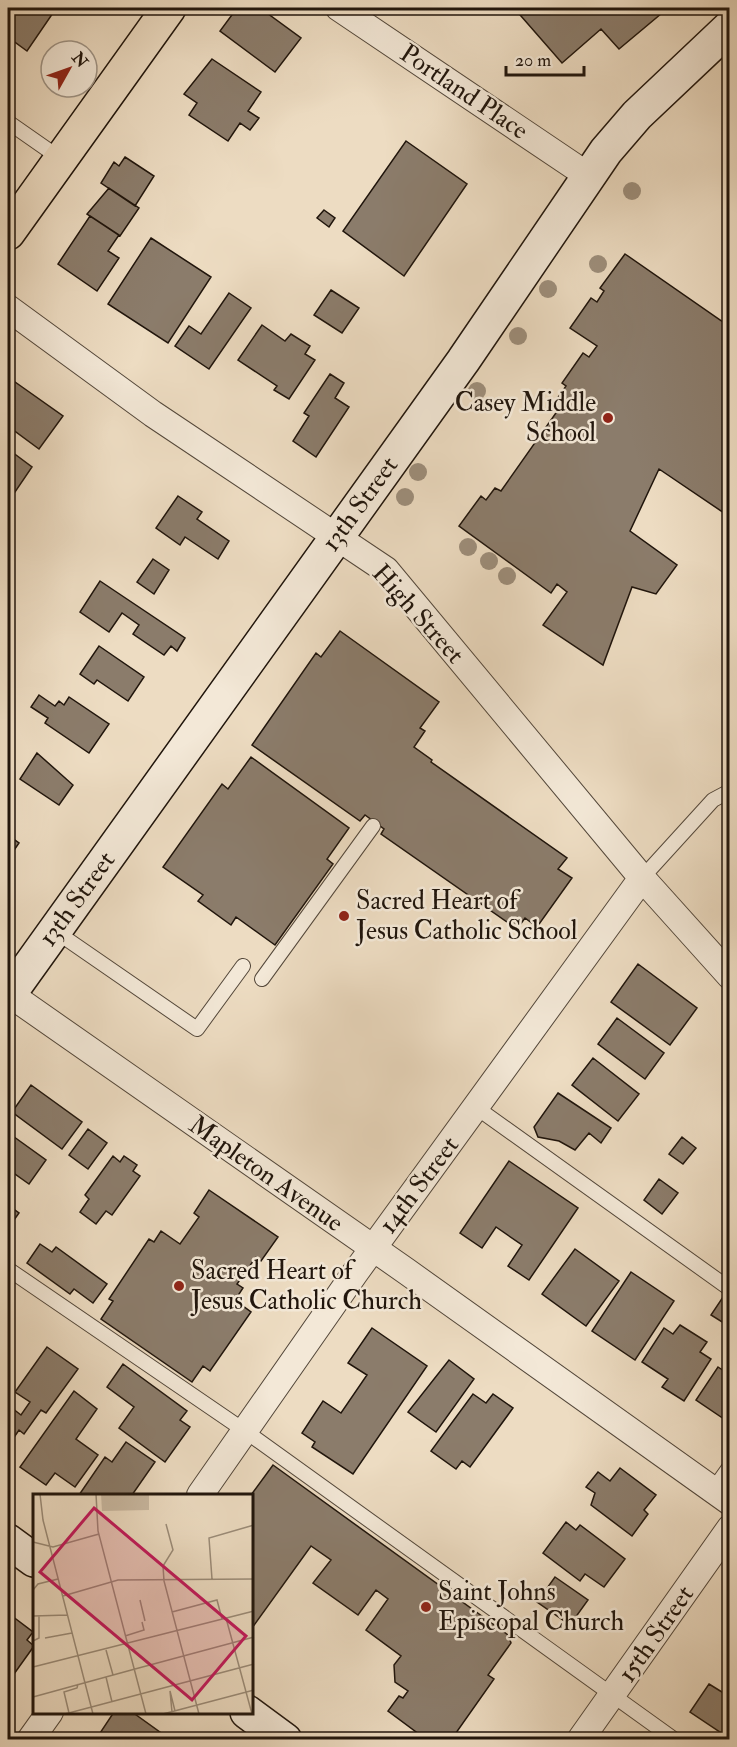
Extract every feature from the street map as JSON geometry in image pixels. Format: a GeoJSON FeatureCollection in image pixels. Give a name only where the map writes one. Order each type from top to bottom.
{"type":"FeatureCollection","features":[{"type":"Feature","properties":{"kind":"main road"},"geometry":{"type":"LineString","coordinates":[[8,233],[169,8]]}},
{"type":"Feature","properties":{"kind":"street","name":"Portland Place"},"geometry":{"type":"LineString","coordinates":[[339,8],[590,177]]}},
{"type":"Feature","properties":{"kind":"street","name":"13th Street"},"geometry":{"type":"LineString","coordinates":[[8,995],[463,361],[606,151],[637,115],[729,27]]}},
{"type":"Feature","properties":{"kind":"street","name":"High Street"},"geometry":{"type":"LineString","coordinates":[[8,308],[153,414],[386,570],[642,878],[729,976]]}},
{"type":"Feature","properties":{"kind":"street","name":"14th Street"},"geometry":{"type":"LineString","coordinates":[[201,1494],[373,1248],[642,878]]}},
{"type":"Feature","properties":{"kind":"street","name":"Mapleton Avenue"},"geometry":{"type":"LineString","coordinates":[[8,995],[373,1248],[721,1496]]}},
{"type":"Feature","properties":{"kind":"street","name":"15th Street"},"geometry":{"type":"LineString","coordinates":[[580,1740],[729,1528]]}},
{"type":"Feature","properties":{"kind":"street"},"geometry":{"type":"LineString","coordinates":[[8,1541],[33,1559]]}},
{"type":"Feature","properties":{"kind":"street"},"geometry":{"type":"LineString","coordinates":[[30,1740],[49,1714]]}},
{"type":"Feature","properties":{"kind":"street"},"geometry":{"type":"LineString","coordinates":[[249,1714],[285,1740]]}},
{"type":"Feature","properties":{"kind":"lane"},"geometry":{"type":"LineString","coordinates":[[8,122],[61,159]]}},
{"type":"Feature","properties":{"kind":"lane"},"geometry":{"type":"LineString","coordinates":[[642,878],[713,800],[729,791]]}},
{"type":"Feature","properties":{"kind":"lane"},"geometry":{"type":"LineString","coordinates":[[262,979],[373,826]]}},
{"type":"Feature","properties":{"kind":"lane"},"geometry":{"type":"LineString","coordinates":[[55,931],[197,1029],[243,966]]}},
{"type":"Feature","properties":{"kind":"lane"},"geometry":{"type":"LineString","coordinates":[[477,1108],[729,1289]]}},
{"type":"Feature","properties":{"kind":"lane"},"geometry":{"type":"LineString","coordinates":[[8,1269],[245,1431],[675,1740]]}},
{"type":"Feature","properties":{"kind":"lane"},"geometry":{"type":"LineString","coordinates":[[721,1496],[729,1466]]}},
{"type":"Feature","properties":{"kind":"building"},"geometry":{"type":"Polygon","coordinates":[[[8,8],[51,8],[55,10],[27,51],[8,37],[8,8]]]}},
{"type":"Feature","properties":{"kind":"building"},"geometry":{"type":"Polygon","coordinates":[[[237,8],[260,8],[301,38],[275,72],[220,31],[237,8]]]}},
{"type":"Feature","properties":{"kind":"building"},"geometry":{"type":"Polygon","coordinates":[[[514,8],[668,8],[619,49],[601,29],[562,63],[514,8]]]}},
{"type":"Feature","properties":{"kind":"building"},"geometry":{"type":"Polygon","coordinates":[[[212,59],[261,92],[248,111],[259,118],[250,130],[240,123],[228,141],[189,115],[197,103],[184,94],[212,59]]]}},
{"type":"Feature","properties":{"kind":"building"},"geometry":{"type":"Polygon","coordinates":[[[406,141],[467,184],[404,276],[343,231],[406,141]]]}},
{"type":"Feature","properties":{"kind":"building"},"geometry":{"type":"Polygon","coordinates":[[[125,157],[154,176],[135,206],[101,183],[114,162],[119,166],[125,157]]]}},
{"type":"Feature","properties":{"kind":"building"},"geometry":{"type":"Polygon","coordinates":[[[109,188],[139,208],[120,236],[87,214],[109,188]]]}},
{"type":"Feature","properties":{"kind":"building"},"geometry":{"type":"Polygon","coordinates":[[[324,210],[335,218],[329,227],[317,218],[324,210]]]}},
{"type":"Feature","properties":{"kind":"building"},"geometry":{"type":"Polygon","coordinates":[[[90,216],[119,235],[108,251],[119,258],[97,291],[58,264],[90,216]]]}},
{"type":"Feature","properties":{"kind":"building"},"geometry":{"type":"Polygon","coordinates":[[[151,238],[211,277],[168,343],[108,304],[151,238]]]}},
{"type":"Feature","properties":{"kind":"building"},"geometry":{"type":"Polygon","coordinates":[[[625,254],[730,327],[730,517],[659,469],[630,531],[677,565],[656,594],[632,587],[603,665],[543,625],[567,592],[557,584],[551,593],[459,526],[481,496],[486,500],[495,488],[501,491],[563,403],[557,399],[566,386],[562,383],[583,353],[589,357],[597,346],[570,328],[591,298],[597,302],[604,291],[600,288],[625,254]]]}},
{"type":"Feature","properties":{"kind":"building"},"geometry":{"type":"Polygon","coordinates":[[[331,290],[359,308],[342,333],[314,315],[331,290]]]}},
{"type":"Feature","properties":{"kind":"building"},"geometry":{"type":"Polygon","coordinates":[[[229,293],[251,308],[209,369],[175,346],[189,326],[201,334],[229,293]]]}},
{"type":"Feature","properties":{"kind":"building"},"geometry":{"type":"Polygon","coordinates":[[[262,325],[285,341],[291,334],[310,346],[305,354],[315,360],[289,399],[274,390],[277,386],[238,360],[262,325]]]}},
{"type":"Feature","properties":{"kind":"building"},"geometry":{"type":"Polygon","coordinates":[[[330,374],[344,383],[335,398],[349,407],[316,457],[293,441],[309,416],[304,413],[330,374]]]}},
{"type":"Feature","properties":{"kind":"building"},"geometry":{"type":"Polygon","coordinates":[[[8,377],[63,416],[39,449],[8,426],[8,377]]]}},
{"type":"Feature","properties":{"kind":"building"},"geometry":{"type":"Polygon","coordinates":[[[8,449],[32,467],[13,495],[8,491],[8,449]]]}},
{"type":"Feature","properties":{"kind":"building"},"geometry":{"type":"Polygon","coordinates":[[[178,496],[202,512],[197,519],[229,541],[218,559],[185,537],[180,545],[156,528],[178,496]]]}},
{"type":"Feature","properties":{"kind":"building"},"geometry":{"type":"Polygon","coordinates":[[[153,559],[169,570],[154,594],[137,582],[153,559]]]}},
{"type":"Feature","properties":{"kind":"building"},"geometry":{"type":"Polygon","coordinates":[[[100,581],[185,638],[177,651],[171,646],[164,655],[133,634],[139,625],[122,613],[109,632],[80,612],[100,581]]]}},
{"type":"Feature","properties":{"kind":"building"},"geometry":{"type":"Polygon","coordinates":[[[340,631],[439,702],[420,728],[425,731],[414,747],[432,760],[431,762],[567,858],[558,869],[572,878],[537,927],[525,918],[517,929],[381,834],[384,829],[365,815],[360,821],[252,745],[316,653],[321,657],[340,631]]]}},
{"type":"Feature","properties":{"kind":"building"},"geometry":{"type":"Polygon","coordinates":[[[99,646],[144,677],[128,701],[97,680],[94,684],[80,674],[99,646]]]}},
{"type":"Feature","properties":{"kind":"building"},"geometry":{"type":"Polygon","coordinates":[[[39,695],[55,706],[59,701],[64,705],[69,697],[109,724],[89,753],[45,723],[48,718],[31,707],[39,695]]]}},
{"type":"Feature","properties":{"kind":"building"},"geometry":{"type":"Polygon","coordinates":[[[37,753],[73,785],[59,805],[20,779],[37,753]]]}},
{"type":"Feature","properties":{"kind":"building"},"geometry":{"type":"Polygon","coordinates":[[[251,757],[349,828],[327,859],[333,864],[275,945],[236,917],[231,925],[198,901],[203,895],[163,867],[222,784],[228,789],[251,757]]]}},
{"type":"Feature","properties":{"kind":"building"},"geometry":{"type":"Polygon","coordinates":[[[8,835],[19,843],[8,859],[8,835]]]}},
{"type":"Feature","properties":{"kind":"building"},"geometry":{"type":"Polygon","coordinates":[[[638,964],[697,1008],[670,1045],[611,1002],[638,964]]]}},
{"type":"Feature","properties":{"kind":"building"},"geometry":{"type":"Polygon","coordinates":[[[617,1018],[664,1053],[645,1079],[598,1044],[617,1018]]]}},
{"type":"Feature","properties":{"kind":"building"},"geometry":{"type":"Polygon","coordinates":[[[593,1058],[639,1094],[618,1121],[572,1085],[593,1058]]]}},
{"type":"Feature","properties":{"kind":"building"},"geometry":{"type":"Polygon","coordinates":[[[31,1085],[82,1122],[62,1149],[12,1112],[31,1085]]]}},
{"type":"Feature","properties":{"kind":"building"},"geometry":{"type":"Polygon","coordinates":[[[558,1093],[611,1128],[601,1143],[589,1133],[575,1150],[559,1141],[538,1137],[534,1127],[558,1093]]]}},
{"type":"Feature","properties":{"kind":"building"},"geometry":{"type":"Polygon","coordinates":[[[88,1129],[107,1143],[88,1169],[69,1155],[88,1129]]]}},
{"type":"Feature","properties":{"kind":"building"},"geometry":{"type":"Polygon","coordinates":[[[10,1134],[46,1160],[29,1184],[8,1169],[10,1134]]]}},
{"type":"Feature","properties":{"kind":"building"},"geometry":{"type":"Polygon","coordinates":[[[682,1137],[696,1148],[683,1164],[669,1154],[682,1137]]]}},
{"type":"Feature","properties":{"kind":"building"},"geometry":{"type":"Polygon","coordinates":[[[113,1156],[120,1162],[124,1156],[137,1165],[133,1171],[140,1176],[112,1215],[106,1211],[96,1224],[80,1212],[89,1199],[85,1195],[113,1156]]]}},
{"type":"Feature","properties":{"kind":"building"},"geometry":{"type":"Polygon","coordinates":[[[509,1161],[578,1208],[529,1280],[508,1266],[522,1245],[496,1227],[482,1248],[460,1233],[509,1161]]]}},
{"type":"Feature","properties":{"kind":"building"},"geometry":{"type":"Polygon","coordinates":[[[659,1179],[678,1193],[662,1214],[644,1200],[659,1179]]]}},
{"type":"Feature","properties":{"kind":"building","name":"Sacred Heart of Jesus Catholic Church"},"geometry":{"type":"Polygon","coordinates":[[[209,1190],[278,1237],[261,1261],[256,1257],[237,1284],[243,1288],[235,1300],[251,1312],[210,1371],[203,1366],[192,1382],[101,1319],[113,1301],[109,1299],[149,1239],[154,1242],[161,1231],[180,1244],[199,1217],[194,1213],[209,1190]]]}},
{"type":"Feature","properties":{"kind":"building"},"geometry":{"type":"Polygon","coordinates":[[[8,1205],[19,1213],[9,1227],[8,1226],[8,1205]]]}},
{"type":"Feature","properties":{"kind":"building"},"geometry":{"type":"Polygon","coordinates":[[[40,1244],[52,1252],[56,1247],[107,1284],[93,1303],[74,1289],[70,1294],[27,1263],[40,1244]]]}},
{"type":"Feature","properties":{"kind":"building"},"geometry":{"type":"Polygon","coordinates":[[[575,1249],[619,1281],[586,1326],[542,1294],[575,1249]]]}},
{"type":"Feature","properties":{"kind":"building"},"geometry":{"type":"Polygon","coordinates":[[[631,1272],[674,1301],[635,1360],[592,1331],[631,1272]]]}},
{"type":"Feature","properties":{"kind":"building"},"geometry":{"type":"Polygon","coordinates":[[[723,1297],[730,1302],[730,1327],[711,1315],[723,1297]]]}},
{"type":"Feature","properties":{"kind":"building"},"geometry":{"type":"Polygon","coordinates":[[[680,1325],[707,1342],[700,1352],[711,1359],[684,1401],[662,1387],[668,1379],[642,1362],[664,1328],[673,1334],[680,1325]]]}},
{"type":"Feature","properties":{"kind":"building"},"geometry":{"type":"Polygon","coordinates":[[[372,1328],[427,1366],[353,1474],[312,1447],[315,1442],[302,1433],[323,1401],[341,1413],[367,1375],[348,1363],[372,1328]]]}},
{"type":"Feature","properties":{"kind":"building"},"geometry":{"type":"Polygon","coordinates":[[[47,1347],[78,1369],[46,1413],[41,1410],[24,1434],[19,1430],[8,1446],[8,1405],[21,1415],[30,1402],[15,1392],[47,1347]]]}},
{"type":"Feature","properties":{"kind":"building"},"geometry":{"type":"Polygon","coordinates":[[[449,1360],[474,1379],[436,1432],[408,1412],[449,1360]]]}},
{"type":"Feature","properties":{"kind":"building"},"geometry":{"type":"Polygon","coordinates":[[[123,1364],[187,1411],[180,1420],[190,1427],[165,1462],[119,1428],[134,1407],[107,1387],[123,1364]]]}},
{"type":"Feature","properties":{"kind":"building"},"geometry":{"type":"Polygon","coordinates":[[[718,1367],[730,1375],[730,1417],[727,1421],[696,1400],[718,1367]]]}},
{"type":"Feature","properties":{"kind":"building"},"geometry":{"type":"Polygon","coordinates":[[[74,1391],[97,1409],[76,1439],[98,1455],[75,1487],[55,1473],[46,1485],[20,1467],[74,1391]]]}},
{"type":"Feature","properties":{"kind":"building"},"geometry":{"type":"Polygon","coordinates":[[[473,1394],[486,1403],[493,1394],[513,1408],[470,1467],[462,1461],[456,1469],[431,1451],[473,1394]]]}},
{"type":"Feature","properties":{"kind":"building"},"geometry":{"type":"Polygon","coordinates":[[[126,1442],[155,1462],[133,1494],[80,1494],[105,1457],[112,1462],[126,1442]]]}},
{"type":"Feature","properties":{"kind":"building","name":"Saint Johns Episcopal Church"},"geometry":{"type":"Polygon","coordinates":[[[273,1465],[508,1635],[511,1643],[488,1675],[494,1679],[451,1740],[427,1740],[388,1711],[399,1696],[403,1698],[408,1691],[395,1682],[394,1665],[401,1656],[366,1630],[388,1599],[376,1590],[358,1615],[313,1583],[331,1560],[311,1546],[254,1625],[254,1494],[252,1494],[273,1465]]]}},
{"type":"Feature","properties":{"kind":"building"},"geometry":{"type":"Polygon","coordinates":[[[620,1468],[656,1495],[644,1510],[648,1514],[632,1536],[591,1505],[595,1493],[586,1487],[598,1472],[610,1481],[620,1468]]]}},
{"type":"Feature","properties":{"kind":"building"},"geometry":{"type":"Polygon","coordinates":[[[566,1522],[576,1530],[580,1525],[625,1559],[604,1587],[585,1574],[580,1581],[543,1553],[566,1522]]]}},
{"type":"Feature","properties":{"kind":"building"},"geometry":{"type":"Polygon","coordinates":[[[555,1577],[588,1600],[570,1625],[537,1602],[555,1577]]]}},
{"type":"Feature","properties":{"kind":"building"},"geometry":{"type":"Polygon","coordinates":[[[8,1613],[33,1632],[27,1640],[33,1647],[9,1681],[8,1613]]]}},
{"type":"Feature","properties":{"kind":"building"},"geometry":{"type":"Polygon","coordinates":[[[709,1684],[730,1697],[729,1738],[690,1712],[709,1684]]]}},
{"type":"Feature","properties":{"kind":"building"},"geometry":{"type":"Polygon","coordinates":[[[113,1714],[135,1714],[164,1735],[161,1740],[108,1740],[100,1733],[113,1714]]]}},
{"type":"Feature","properties":{"kind":"place","name":"Casey Middle School"},"geometry":{"type":"Point","coordinates":[608,418]}},
{"type":"Feature","properties":{"kind":"place","name":"Sacred Heart of Jesus Catholic School"},"geometry":{"type":"Point","coordinates":[344,916]}},
{"type":"Feature","properties":{"kind":"place","name":"Sacred Heart of Jesus Catholic Church"},"geometry":{"type":"Point","coordinates":[179,1286]}},
{"type":"Feature","properties":{"kind":"place","name":"Saint Johns Episcopal Church"},"geometry":{"type":"Point","coordinates":[426,1607]}}]}
